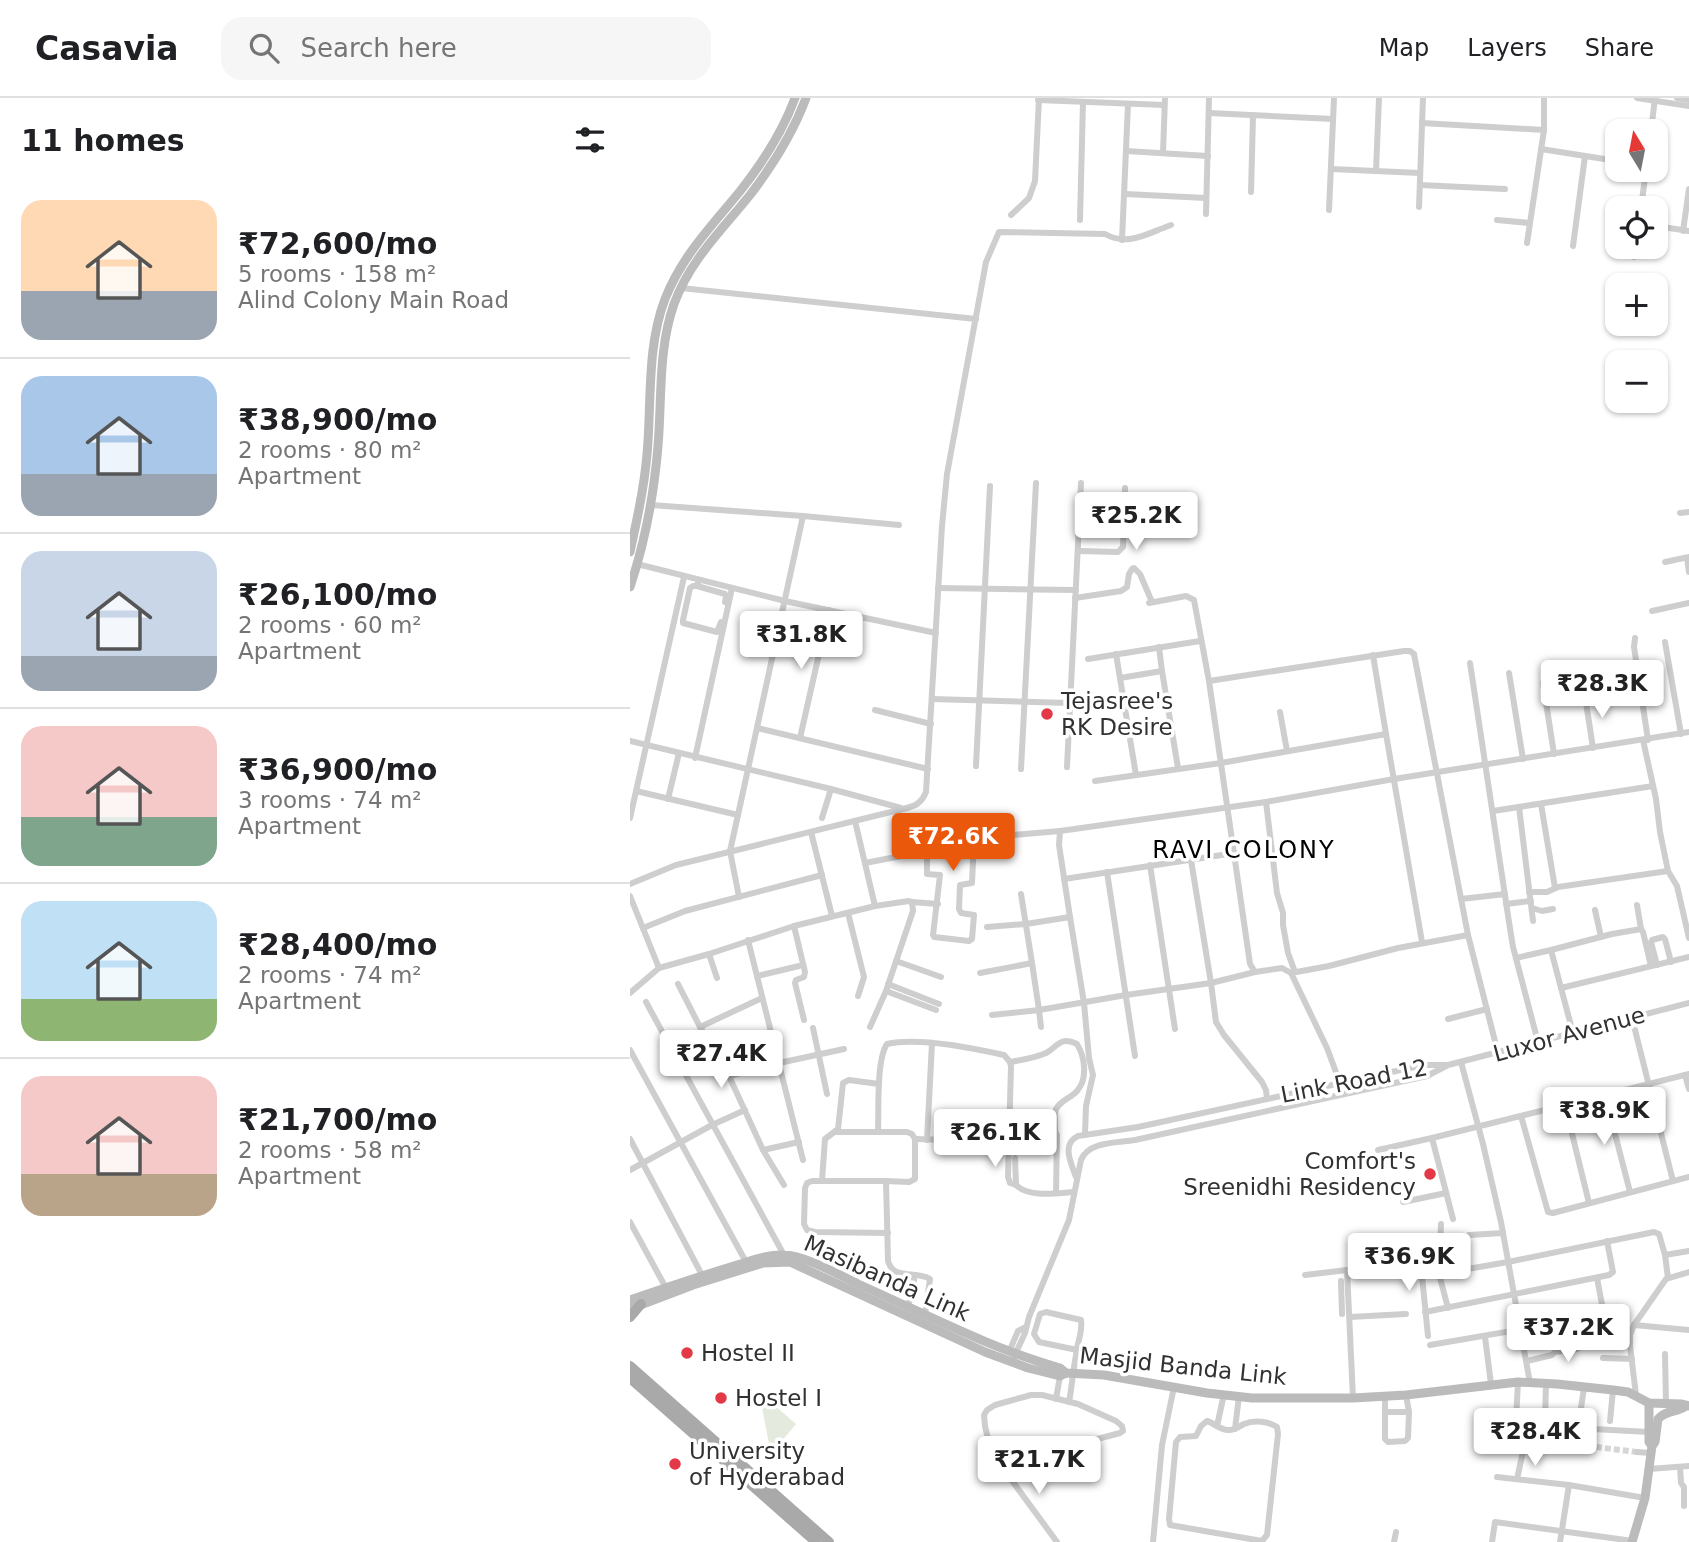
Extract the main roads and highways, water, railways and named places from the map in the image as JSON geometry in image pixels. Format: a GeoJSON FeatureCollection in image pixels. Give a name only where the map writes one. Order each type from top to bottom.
{"type":"FeatureCollection","features":[{"type":"Feature","properties":{"kind":"main road"},"geometry":{"type":"LineString","coordinates":[[630,587],[655,483],[667,309],[680,268],[698,240],[760,164],[777,137],[795,98]]}},
{"type":"Feature","properties":{"kind":"main road"},"geometry":{"type":"LineString","coordinates":[[630,552],[645,481],[656,330],[706,246],[769,169],[786,142],[806,98]]}},
{"type":"Feature","properties":{"kind":"main road","name":"Masibanda Link"},"geometry":{"type":"LineString","coordinates":[[634,1300],[746,1262],[765,1257],[785,1258],[813,1263],[820,1271],[908,1306],[1012,1356],[1046,1364]]}},
{"type":"Feature","properties":{"kind":"main road"},"geometry":{"type":"LineString","coordinates":[[634,1300],[785,1258]]}},
{"type":"Feature","properties":{"kind":"main road"},"geometry":{"type":"LineString","coordinates":[[820,1271],[963,1343],[1067,1374]]}},
{"type":"Feature","properties":{"kind":"main road"},"geometry":{"type":"LineString","coordinates":[[630,1309],[634,1300]]}},
{"type":"Feature","properties":{"kind":"main road"},"geometry":{"type":"LineString","coordinates":[[630,1317],[634,1300]]}},
{"type":"Feature","properties":{"kind":"main road","name":"Masjid Banda Link"},"geometry":{"type":"LineString","coordinates":[[1046,1364],[1060,1368],[1067,1374],[1104,1375],[1265,1398],[1406,1395],[1518,1382],[1628,1392],[1649,1403]]}},
{"type":"Feature","properties":{"kind":"main road"},"geometry":{"type":"LineString","coordinates":[[630,1366],[829,1542]]}},
{"type":"Feature","properties":{"kind":"main road"},"geometry":{"type":"LineString","coordinates":[[630,1378],[816,1542]]}},
{"type":"Feature","properties":{"kind":"main road"},"geometry":{"type":"LineString","coordinates":[[1632,1541],[1645,1498],[1649,1469],[1649,1403],[1688,1406]]}},
{"type":"Feature","properties":{"kind":"main road"},"geometry":{"type":"LineString","coordinates":[[1651,1442],[1661,1416],[1688,1406]]}},
{"type":"Feature","properties":{"kind":"tunnel"},"geometry":{"type":"LineString","coordinates":[[1587,1446],[1637,1452]]}},
{"type":"Feature","properties":{"kind":"place","name":"Tejasree's RK Desire"},"geometry":{"type":"Point","coordinates":[1047,714]}},
{"type":"Feature","properties":{"kind":"place","name":"Comfort's Sreenidhi Residency"},"geometry":{"type":"Point","coordinates":[1430,1174]}},
{"type":"Feature","properties":{"kind":"place","name":"Hostel II"},"geometry":{"type":"Point","coordinates":[687,1353]}},
{"type":"Feature","properties":{"kind":"place","name":"Hostel I"},"geometry":{"type":"Point","coordinates":[721,1398]}},
{"type":"Feature","properties":{"kind":"place","name":"University of Hyderabad"},"geometry":{"type":"Point","coordinates":[675,1464]}},
{"type":"Feature","properties":{"kind":"district","name":"RAVI COLONY"},"geometry":{"type":"Point","coordinates":[1244,850]}}]}
